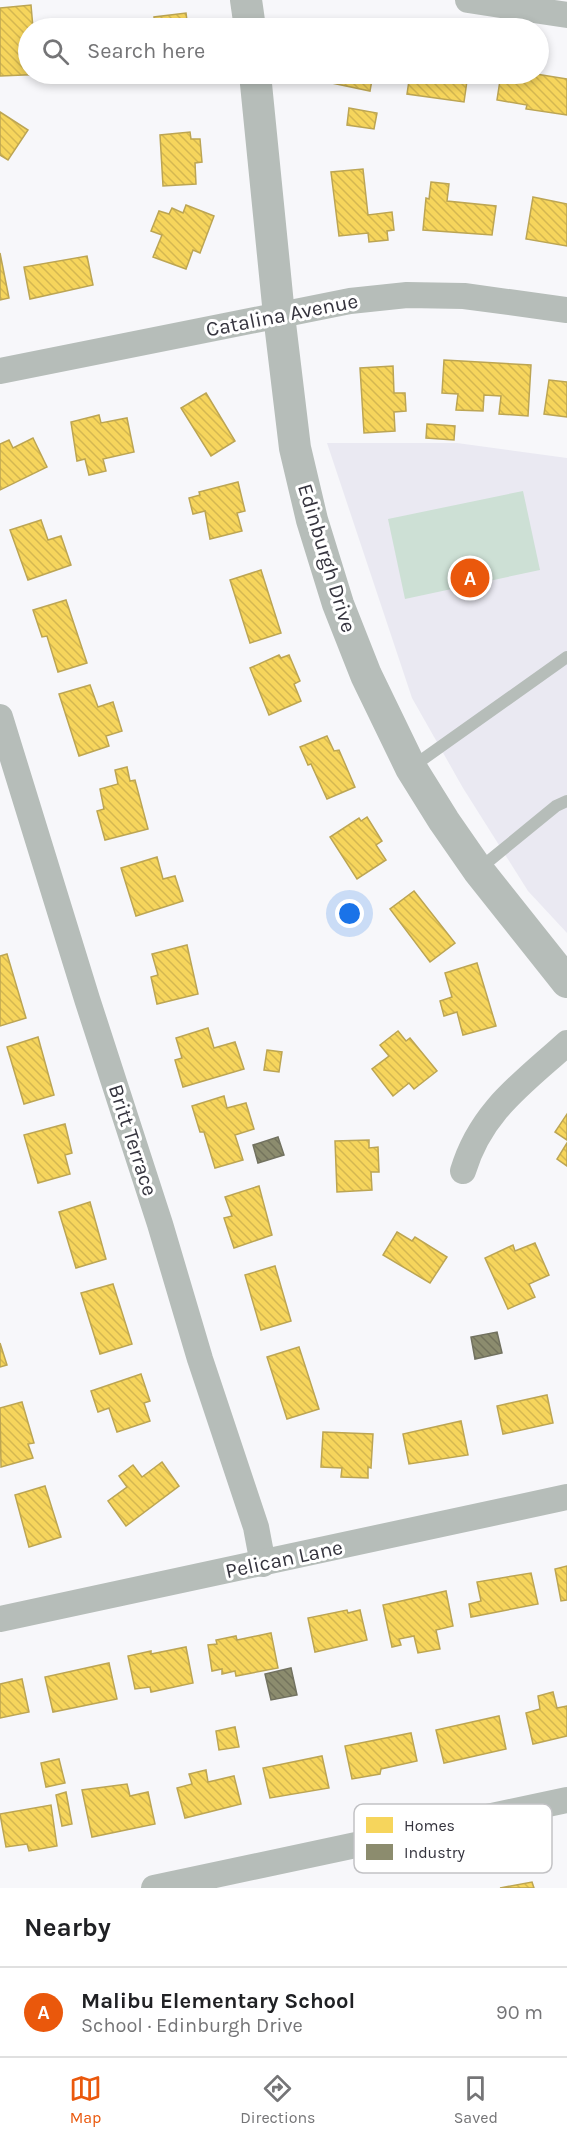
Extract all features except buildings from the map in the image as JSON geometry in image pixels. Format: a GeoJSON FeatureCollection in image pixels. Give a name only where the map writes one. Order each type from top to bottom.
{"type":"FeatureCollection","features":[{"type":"Feature","properties":{"kind":"street"},"geometry":{"type":"LineString","coordinates":[[246,0],[249,18]]}},
{"type":"Feature","properties":{"kind":"street"},"geometry":{"type":"LineString","coordinates":[[468,0],[567,15]]}},
{"type":"Feature","properties":{"kind":"street","name":"Edinburgh Drive"},"geometry":{"type":"LineString","coordinates":[[256,84],[295,448],[312,520],[338,604],[366,675],[411,768],[478,870],[567,982]]}},
{"type":"Feature","properties":{"kind":"street","name":"Catalina Avenue"},"geometry":{"type":"LineString","coordinates":[[0,370],[350,301],[407,296],[464,296],[567,310]]}},
{"type":"Feature","properties":{"kind":"street","name":"Britt Terrace"},"geometry":{"type":"LineString","coordinates":[[0,717],[160,1224],[200,1359],[256,1527],[263,1564]]}},
{"type":"Feature","properties":{"kind":"street"},"geometry":{"type":"LineString","coordinates":[[463,1171],[480,1131],[498,1105],[567,1043]]}},
{"type":"Feature","properties":{"kind":"street","name":"Pelican Lane"},"geometry":{"type":"LineString","coordinates":[[0,1619],[567,1497]]}},
{"type":"Feature","properties":{"kind":"street"},"geometry":{"type":"LineString","coordinates":[[548,1804],[567,1800]]}},
{"type":"Feature","properties":{"kind":"street"},"geometry":{"type":"LineString","coordinates":[[154,1888],[354,1845]]}},
{"type":"Feature","properties":{"kind":"lane"},"geometry":{"type":"LineString","coordinates":[[411,768],[567,657]]}},
{"type":"Feature","properties":{"kind":"lane"},"geometry":{"type":"LineString","coordinates":[[478,870],[556,806],[567,801]]}},
{"type":"Feature","properties":{"kind":"shaded area"},"geometry":{"type":"Polygon","coordinates":[[[327,443],[457,443],[567,458],[567,933],[528,891],[463,788],[412,698],[327,443]]]}},
{"type":"Feature","properties":{"kind":"green space"},"geometry":{"type":"Polygon","coordinates":[[[523,491],[540,570],[405,599],[388,519],[523,491]]]}},
{"type":"Feature","properties":{"kind":"place","name":"Malibu Elementary School"},"geometry":{"type":"Point","coordinates":[470,578]}}]}
